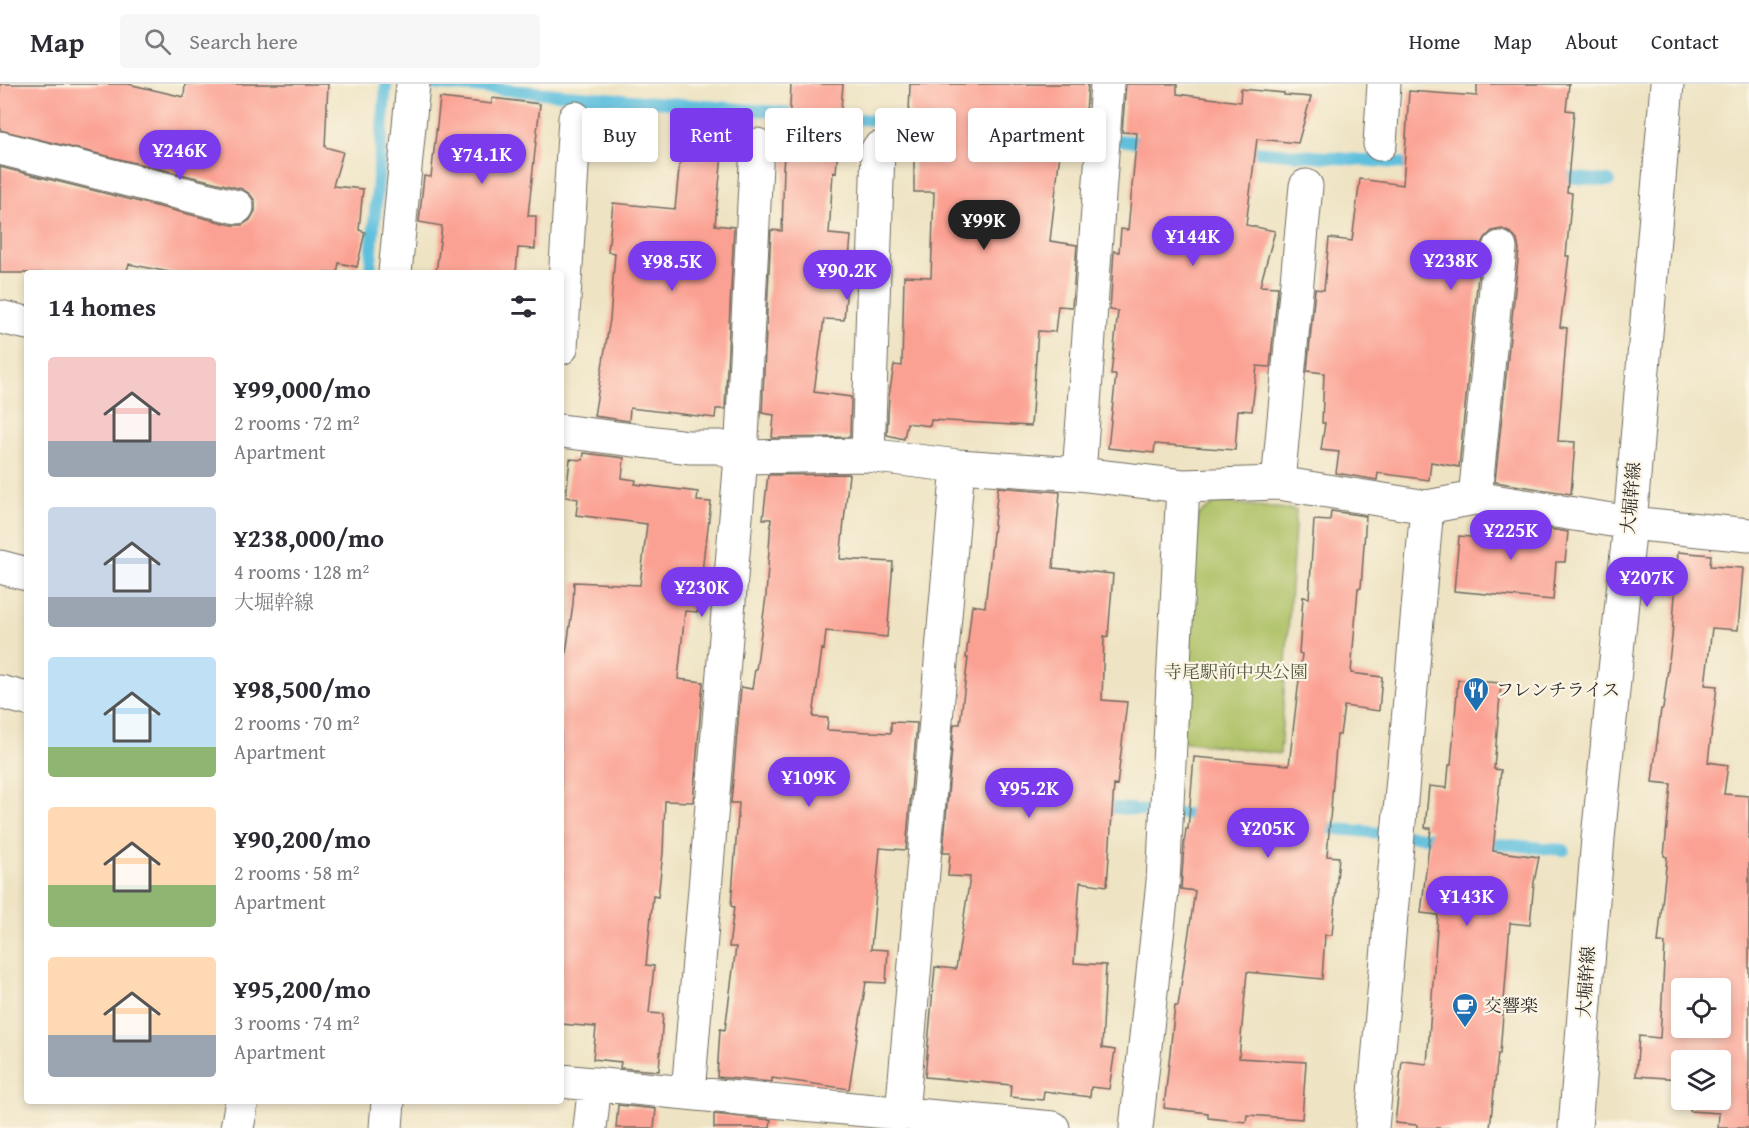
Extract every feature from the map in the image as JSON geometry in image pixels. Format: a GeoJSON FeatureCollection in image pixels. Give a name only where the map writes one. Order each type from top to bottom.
{"type":"FeatureCollection","features":[{"type":"Feature","properties":{"kind":"street"},"geometry":{"type":"LineString","coordinates":[[395,270],[413,84]]}},
{"type":"Feature","properties":{"kind":"street"},"geometry":{"type":"LineString","coordinates":[[1079,474],[1107,84]]}},
{"type":"Feature","properties":{"kind":"street"},"geometry":{"type":"LineString","coordinates":[[1380,144],[1384,84]]}},
{"type":"Feature","properties":{"kind":"street","name":"大堀幹線"},"geometry":{"type":"LineString","coordinates":[[1575,1128],[1598,838],[1630,523],[1667,84]]}},
{"type":"Feature","properties":{"kind":"street"},"geometry":{"type":"LineString","coordinates":[[564,299],[575,118]]}},
{"type":"Feature","properties":{"kind":"street"},"geometry":{"type":"LineString","coordinates":[[688,1093],[741,457],[757,145]]}},
{"type":"Feature","properties":{"kind":"street"},"geometry":{"type":"LineString","coordinates":[[0,148],[237,207]]}},
{"type":"Feature","properties":{"kind":"street"},"geometry":{"type":"LineString","coordinates":[[868,455],[878,162]]}},
{"type":"Feature","properties":{"kind":"street"},"geometry":{"type":"LineString","coordinates":[[1278,483],[1306,186]]}},
{"type":"Feature","properties":{"kind":"street"},"geometry":{"type":"LineString","coordinates":[[1475,498],[1500,248]]}},
{"type":"Feature","properties":{"kind":"street"},"geometry":{"type":"LineString","coordinates":[[0,317],[24,322]]}},
{"type":"Feature","properties":{"kind":"street"},"geometry":{"type":"LineString","coordinates":[[564,431],[689,447],[720,447],[741,457],[868,455],[958,466],[1079,474],[1183,486],[1278,483],[1427,507],[1475,498],[1630,523],[1749,534]]}},
{"type":"Feature","properties":{"kind":"street"},"geometry":{"type":"LineString","coordinates":[[902,1114],[958,466]]}},
{"type":"Feature","properties":{"kind":"street"},"geometry":{"type":"LineString","coordinates":[[1136,1128],[1163,882],[1183,486]]}},
{"type":"Feature","properties":{"kind":"street"},"geometry":{"type":"LineString","coordinates":[[1372,1128],[1427,507]]}},
{"type":"Feature","properties":{"kind":"street"},"geometry":{"type":"LineString","coordinates":[[0,567],[24,573]]}},
{"type":"Feature","properties":{"kind":"street"},"geometry":{"type":"LineString","coordinates":[[0,692],[24,698]]}},
{"type":"Feature","properties":{"kind":"street"},"geometry":{"type":"LineString","coordinates":[[564,1081],[688,1093],[795,1116],[902,1114],[1004,1126],[1053,1128]]}},
{"type":"Feature","properties":{"kind":"street"},"geometry":{"type":"LineString","coordinates":[[590,1128],[595,1084]]}},
{"type":"Feature","properties":{"kind":"street"},"geometry":{"type":"LineString","coordinates":[[237,1128],[241,1104]]}},
{"type":"Feature","properties":{"kind":"street"},"geometry":{"type":"LineString","coordinates":[[386,1128],[388,1104]]}},
{"type":"Feature","properties":{"kind":"green space","name":"寺尾駅前中央公園"},"geometry":{"type":"Polygon","coordinates":[[[1217,502],[1296,510],[1280,754],[1182,741],[1198,515],[1217,502]]]}},
{"type":"Feature","properties":{"kind":"building"},"geometry":{"type":"Polygon","coordinates":[[[0,84],[128,84],[184,97],[185,84],[328,84],[325,147],[343,152],[333,186],[363,189],[359,230],[365,232],[357,267],[339,263],[338,270],[159,270],[129,264],[127,270],[24,270],[24,273],[0,273],[0,167],[232,225],[242,225],[250,220],[255,211],[255,201],[242,189],[0,130],[0,84]]]}},
{"type":"Feature","properties":{"kind":"building"},"geometry":{"type":"Polygon","coordinates":[[[791,84],[843,84],[841,108],[790,108],[791,84]]]}},
{"type":"Feature","properties":{"kind":"building"},"geometry":{"type":"Polygon","coordinates":[[[910,84],[1088,84],[1086,108],[968,108],[968,162],[1059,162],[1050,241],[1077,245],[1072,307],[1058,306],[1055,332],[1038,331],[1031,426],[931,420],[930,426],[907,423],[904,439],[887,435],[889,396],[894,365],[902,366],[904,276],[931,277],[934,192],[914,192],[914,162],[956,162],[956,108],[909,108],[910,84]]]}},
{"type":"Feature","properties":{"kind":"building"},"geometry":{"type":"Polygon","coordinates":[[[1126,84],[1177,84],[1177,94],[1240,102],[1241,89],[1311,97],[1298,143],[1257,139],[1246,225],[1275,231],[1260,286],[1278,287],[1270,367],[1257,366],[1252,411],[1238,410],[1235,450],[1155,444],[1154,453],[1108,448],[1116,375],[1111,375],[1118,311],[1110,310],[1114,251],[1119,252],[1121,229],[1128,230],[1137,133],[1122,132],[1126,84]]]}},
{"type":"Feature","properties":{"kind":"building"},"geometry":{"type":"Polygon","coordinates":[[[1477,84],[1569,84],[1566,110],[1574,111],[1567,192],[1572,193],[1566,256],[1569,256],[1560,327],[1567,328],[1558,441],[1575,442],[1571,494],[1495,482],[1519,250],[1517,240],[1511,233],[1502,229],[1492,231],[1481,246],[1459,467],[1431,462],[1429,480],[1378,473],[1377,480],[1336,473],[1339,452],[1321,450],[1325,423],[1322,423],[1324,373],[1307,371],[1315,289],[1324,290],[1329,238],[1352,241],[1360,179],[1403,185],[1409,91],[1477,96],[1477,84]]]}},
{"type":"Feature","properties":{"kind":"building"},"geometry":{"type":"Polygon","coordinates":[[[440,98],[492,104],[492,98],[540,104],[528,216],[536,216],[535,249],[518,248],[516,270],[436,270],[442,226],[419,222],[424,176],[431,177],[440,98]]]}},
{"type":"Feature","properties":{"kind":"building"},"geometry":{"type":"Polygon","coordinates":[[[680,162],[721,162],[715,225],[734,227],[725,409],[716,409],[715,418],[630,408],[629,421],[594,416],[610,319],[615,253],[608,252],[613,203],[675,209],[680,162]]]}},
{"type":"Feature","properties":{"kind":"building"},"geometry":{"type":"Polygon","coordinates":[[[784,162],[837,162],[836,173],[833,172],[829,234],[851,236],[844,320],[824,319],[814,392],[851,397],[850,437],[772,438],[774,415],[762,413],[771,230],[782,231],[784,162]]]}},
{"type":"Feature","properties":{"kind":"building"},"geometry":{"type":"Polygon","coordinates":[[[584,453],[624,458],[622,478],[636,480],[635,484],[698,492],[697,501],[711,502],[698,612],[685,611],[678,679],[703,682],[693,802],[665,801],[658,897],[653,896],[646,965],[654,966],[649,1013],[663,1014],[659,1071],[620,1068],[621,1062],[593,1059],[596,1027],[564,1024],[564,667],[574,582],[640,585],[647,524],[576,515],[578,499],[566,497],[570,459],[583,460],[584,453]]]}},
{"type":"Feature","properties":{"kind":"building"},"geometry":{"type":"Polygon","coordinates":[[[849,474],[840,559],[893,562],[887,637],[826,631],[813,717],[828,718],[827,730],[891,733],[891,722],[917,723],[906,850],[880,848],[871,949],[888,950],[886,983],[866,982],[849,1089],[772,1078],[772,1082],[717,1077],[720,1029],[725,1030],[736,947],[729,947],[734,907],[731,906],[739,803],[731,803],[741,687],[752,689],[766,596],[771,519],[763,519],[768,475],[849,474]]]}},
{"type":"Feature","properties":{"kind":"building"},"geometry":{"type":"Polygon","coordinates":[[[998,487],[1060,492],[1053,568],[1113,574],[1108,637],[1104,636],[1102,700],[1127,702],[1117,786],[1114,785],[1107,886],[1080,882],[1074,963],[1106,965],[1102,1048],[1115,1050],[1109,1089],[1091,1087],[1090,1097],[1044,1091],[1043,1100],[1010,1097],[1011,1085],[925,1077],[935,967],[956,969],[970,877],[948,876],[950,853],[943,853],[954,724],[960,724],[972,605],[985,607],[998,487]]]}},
{"type":"Feature","properties":{"kind":"building"},"geometry":{"type":"Polygon","coordinates":[[[1331,511],[1366,516],[1361,588],[1358,588],[1351,673],[1382,677],[1379,711],[1344,706],[1340,735],[1337,735],[1327,856],[1339,857],[1332,935],[1325,935],[1322,979],[1247,972],[1239,1058],[1306,1062],[1302,1119],[1247,1115],[1246,1122],[1208,1118],[1208,1113],[1164,1108],[1175,1006],[1178,1006],[1195,891],[1181,889],[1194,757],[1289,765],[1302,654],[1299,653],[1303,597],[1309,598],[1314,520],[1330,521],[1331,511]]]}},
{"type":"Feature","properties":{"kind":"building"},"geometry":{"type":"Polygon","coordinates":[[[1486,519],[1568,532],[1565,562],[1556,562],[1553,600],[1454,591],[1459,536],[1484,538],[1486,519]]]}},
{"type":"Feature","properties":{"kind":"building"},"geometry":{"type":"Polygon","coordinates":[[[1678,552],[1711,555],[1710,566],[1743,568],[1738,630],[1712,628],[1705,685],[1717,686],[1708,762],[1728,765],[1724,794],[1749,796],[1749,1128],[1718,1128],[1719,1113],[1690,1111],[1731,1110],[1731,1050],[1671,1050],[1671,1078],[1636,1076],[1639,1036],[1660,1038],[1665,943],[1658,943],[1667,857],[1664,856],[1671,784],[1652,782],[1661,709],[1663,709],[1672,637],[1678,552]]]}},
{"type":"Feature","properties":{"kind":"building"},"geometry":{"type":"Polygon","coordinates":[[[1458,680],[1501,683],[1494,769],[1501,770],[1493,851],[1539,857],[1530,925],[1510,923],[1500,1054],[1498,1054],[1490,1128],[1417,1128],[1417,1125],[1395,1123],[1402,1061],[1427,1064],[1438,915],[1421,913],[1431,828],[1425,828],[1429,786],[1447,788],[1458,680]]]}},
{"type":"Feature","properties":{"kind":"building"},"geometry":{"type":"Polygon","coordinates":[[[618,1105],[656,1109],[654,1128],[616,1128],[618,1105]]]}},
{"type":"Feature","properties":{"kind":"building"},"geometry":{"type":"Polygon","coordinates":[[[714,1114],[771,1120],[770,1128],[714,1128],[714,1114]]]}},
{"type":"Feature","properties":{"kind":"waterway"},"geometry":{"type":"LineString","coordinates":[[370,270],[386,84]]}},
{"type":"Feature","properties":{"kind":"waterway"},"geometry":{"type":"LineString","coordinates":[[433,84],[765,111]]}},
{"type":"Feature","properties":{"kind":"waterway"},"geometry":{"type":"LineString","coordinates":[[863,119],[875,120]]}},
{"type":"Feature","properties":{"kind":"waterway"},"geometry":{"type":"LineString","coordinates":[[1106,139],[1151,143]]}},
{"type":"Feature","properties":{"kind":"waterway"},"geometry":{"type":"LineString","coordinates":[[1240,150],[1420,165]]}},
{"type":"Feature","properties":{"kind":"waterway"},"geometry":{"type":"LineString","coordinates":[[1554,176],[1609,181]]}},
{"type":"Feature","properties":{"kind":"waterway"},"geometry":{"type":"LineString","coordinates":[[1096,806],[1205,816]]}},
{"type":"Feature","properties":{"kind":"waterway"},"geometry":{"type":"LineString","coordinates":[[1315,827],[1447,839]]}},
{"type":"Feature","properties":{"kind":"waterway"},"geometry":{"type":"LineString","coordinates":[[1479,842],[1564,850]]}},
{"type":"Feature","properties":{"kind":"place","name":"フレンチライス"},"geometry":{"type":"Point","coordinates":[1476,713]}},
{"type":"Feature","properties":{"kind":"place","name":"交響楽"},"geometry":{"type":"Point","coordinates":[1465,1029]}}]}
